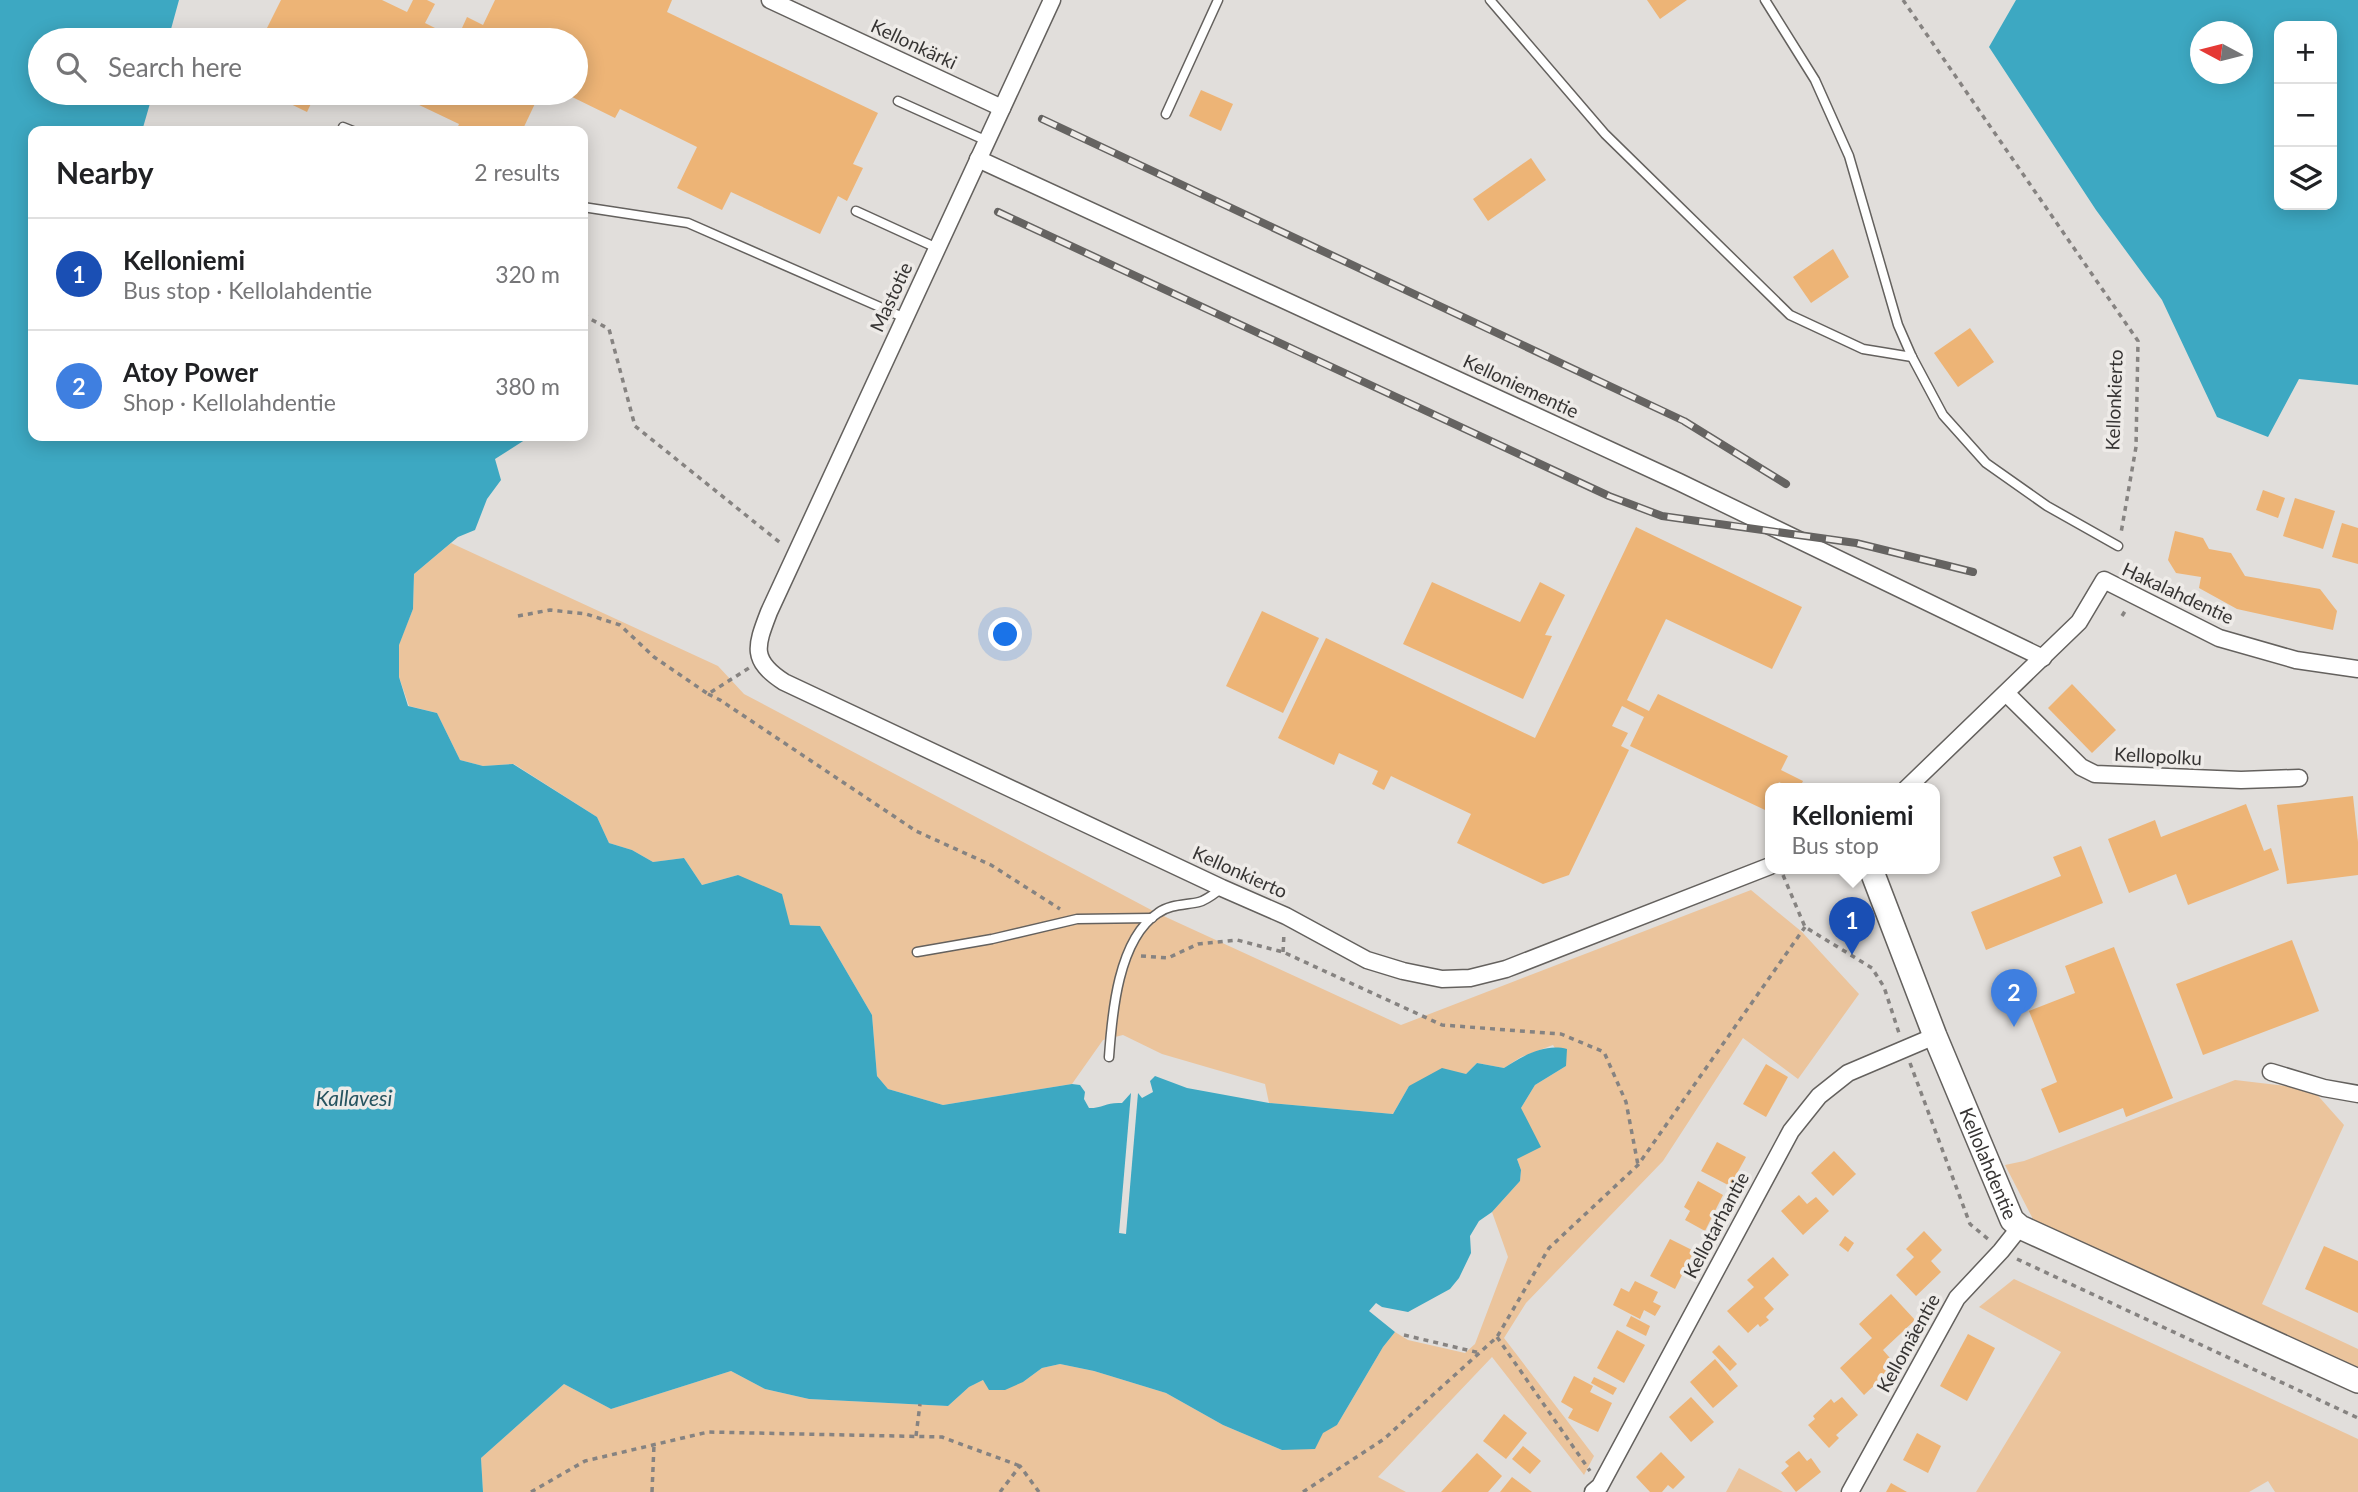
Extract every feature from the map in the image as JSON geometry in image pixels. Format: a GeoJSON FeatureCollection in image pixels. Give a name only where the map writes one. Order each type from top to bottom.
{"type":"FeatureCollection","features":[{"type":"Feature","properties":{"kind":"street","name":"Kellonkärki"},"geometry":{"type":"LineString","coordinates":[[770,0],[1002,107]]}},
{"type":"Feature","properties":{"kind":"street","name":"Mastotie"},"geometry":{"type":"LineString","coordinates":[[760,661],[758,647],[769,612],[1052,0]]}},
{"type":"Feature","properties":{"kind":"street","name":"Kelloniementie"},"geometry":{"type":"LineString","coordinates":[[978,159],[1679,482],[2043,658]]}},
{"type":"Feature","properties":{"kind":"street","name":"Hakalahdentie"},"geometry":{"type":"LineString","coordinates":[[2043,658],[2079,622],[2104,580],[2219,638],[2296,660],[2358,668]]}},
{"type":"Feature","properties":{"kind":"street"},"geometry":{"type":"LineString","coordinates":[[1912,783],[2043,658]]}},
{"type":"Feature","properties":{"kind":"street","name":"Kellonkierto"},"geometry":{"type":"LineString","coordinates":[[760,661],[770,673],[783,682],[1286,916],[1367,960],[1442,979],[1470,978],[1506,969],[1765,868]]}},
{"type":"Feature","properties":{"kind":"street","name":"Kellopolku"},"geometry":{"type":"LineString","coordinates":[[2006,692],[2081,767],[2095,774],[2241,780],[2299,778]]}},
{"type":"Feature","properties":{"kind":"street","name":"Kellolahdentie"},"geometry":{"type":"LineString","coordinates":[[1873,874],[1935,1036],[2007,1211],[2020,1227],[2358,1381]]}},
{"type":"Feature","properties":{"kind":"street","name":"Kellotarhantie"},"geometry":{"type":"LineString","coordinates":[[1596,1489],[1791,1131],[1819,1096],[1848,1073],[1935,1036]]}},
{"type":"Feature","properties":{"kind":"street"},"geometry":{"type":"LineString","coordinates":[[2271,1072],[2324,1088],[2358,1094]]}},
{"type":"Feature","properties":{"kind":"street","name":"Kellomäentie"},"geometry":{"type":"LineString","coordinates":[[1850,1492],[1957,1298],[2020,1227]]}},
{"type":"Feature","properties":{"kind":"lane"},"geometry":{"type":"LineString","coordinates":[[1166,114],[1218,0]]}},
{"type":"Feature","properties":{"kind":"lane"},"geometry":{"type":"LineString","coordinates":[[1490,0],[1605,134],[1790,315],[1863,349],[1912,357]]}},
{"type":"Feature","properties":{"kind":"lane"},"geometry":{"type":"LineString","coordinates":[[1765,0],[1815,80],[1849,156],[1898,325],[1943,415],[1986,463],[2047,506],[2118,546]]}},
{"type":"Feature","properties":{"kind":"lane"},"geometry":{"type":"LineString","coordinates":[[898,101],[986,141]]}},
{"type":"Feature","properties":{"kind":"lane"},"geometry":{"type":"LineString","coordinates":[[588,208],[688,223],[905,318]]}},
{"type":"Feature","properties":{"kind":"lane"},"geometry":{"type":"LineString","coordinates":[[856,211],[937,248]]}},
{"type":"Feature","properties":{"kind":"lane"},"geometry":{"type":"LineString","coordinates":[[1109,1057],[1118,981],[1140,931],[1157,913],[1174,906],[1202,901],[1222,888]]}},
{"type":"Feature","properties":{"kind":"lane"},"geometry":{"type":"LineString","coordinates":[[917,952],[992,939],[1077,919],[1152,918]]}},
{"type":"Feature","properties":{"kind":"path","name":"Kellonkierto"},"geometry":{"type":"LineString","coordinates":[[1903,0],[2137,341],[2136,447],[2118,546]]}},
{"type":"Feature","properties":{"kind":"path"},"geometry":{"type":"LineString","coordinates":[[588,318],[609,329],[635,426],[796,555]]}},
{"type":"Feature","properties":{"kind":"path"},"geometry":{"type":"LineString","coordinates":[[518,616],[550,610],[586,614],[620,625],[654,657],[916,831],[991,865],[1077,919]]}},
{"type":"Feature","properties":{"kind":"path"},"geometry":{"type":"LineString","coordinates":[[708,694],[760,661]]}},
{"type":"Feature","properties":{"kind":"path"},"geometry":{"type":"LineString","coordinates":[[1782,874],[1805,927],[1872,968],[1884,987],[1970,1224],[2001,1251],[2358,1418]]}},
{"type":"Feature","properties":{"kind":"path"},"geometry":{"type":"LineString","coordinates":[[1303,1492],[1384,1439],[1497,1337],[1549,1248],[1638,1165],[1805,927]]}},
{"type":"Feature","properties":{"kind":"path"},"geometry":{"type":"LineString","coordinates":[[1129,955],[1168,958],[1198,944],[1237,940],[1283,952],[1442,1025],[1561,1034],[1604,1052],[1626,1102],[1638,1165]]}},
{"type":"Feature","properties":{"kind":"path"},"geometry":{"type":"LineString","coordinates":[[1404,1335],[1480,1353]]}},
{"type":"Feature","properties":{"kind":"path"},"geometry":{"type":"LineString","coordinates":[[1497,1337],[1596,1489]]}},
{"type":"Feature","properties":{"kind":"path"},"geometry":{"type":"LineString","coordinates":[[916,1436],[920,1404]]}},
{"type":"Feature","properties":{"kind":"path"},"geometry":{"type":"LineString","coordinates":[[531,1492],[585,1461],[708,1432],[942,1437],[1020,1466],[1039,1492]]}},
{"type":"Feature","properties":{"kind":"path"},"geometry":{"type":"LineString","coordinates":[[652,1492],[654,1445]]}},
{"type":"Feature","properties":{"kind":"path"},"geometry":{"type":"LineString","coordinates":[[1000,1492],[1020,1466]]}},
{"type":"Feature","properties":{"kind":"shaded area"},"geometry":{"type":"Polygon","coordinates":[[[451,543],[718,666],[744,694],[1157,913],[1401,1025],[1751,890],[1802,932],[1859,994],[1798,1079],[1743,1038],[1663,1161],[1526,1303],[1504,1338],[1594,1456],[1584,1475],[1492,1357],[1378,1477],[1406,1492],[483,1492],[481,1458],[564,1384],[611,1409],[731,1371],[765,1389],[809,1399],[948,1406],[969,1387],[983,1380],[1023,1382],[1042,1368],[1060,1364],[1094,1371],[1166,1393],[1223,1425],[1282,1450],[1337,1425],[1383,1347],[1395,1332],[1408,1340],[1465,1353],[1475,1344],[1508,1257],[1492,1212],[1520,1181],[1521,1170],[1517,1159],[1521,1108],[1535,1085],[1566,1066],[1553,1045],[1521,1057],[1504,1068],[1477,1063],[1466,1074],[1409,1086],[1393,1114],[1269,1103],[1265,1084],[1162,1054],[1123,1035],[1103,1040],[1072,1084],[943,1105],[888,1089],[877,1076],[872,1015],[820,926],[790,925],[738,875],[702,885],[684,858],[653,862],[632,850],[609,843],[597,817],[514,764],[483,766],[460,760],[437,713],[409,706],[399,677],[399,644],[413,609],[414,574],[451,543]]]}},
{"type":"Feature","properties":{"kind":"shaded area"},"geometry":{"type":"Polygon","coordinates":[[[2235,1080],[2312,1089],[2344,1125],[2262,1304],[2358,1349],[2358,1370],[2034,1221],[2005,1165],[2024,1161],[2235,1080]]]}},
{"type":"Feature","properties":{"kind":"shaded area"},"geometry":{"type":"Polygon","coordinates":[[[2014,1279],[2358,1439],[2358,1492],[2275,1492],[2268,1481],[2249,1492],[1976,1492],[2061,1352],[1979,1307],[2014,1279]]]}},
{"type":"Feature","properties":{"kind":"shaded area"},"geometry":{"type":"Polygon","coordinates":[[[1739,1468],[1783,1492],[1726,1492],[1739,1468]]]}},
{"type":"Feature","properties":{"kind":"water","name":"Kallavesi"},"geometry":{"type":"Polygon","coordinates":[[[0,0],[179,0],[171,28],[28,28],[28,105],[150,105],[143,126],[28,126],[28,441],[523,441],[495,459],[501,480],[487,499],[475,530],[458,537],[414,574],[413,609],[399,645],[399,677],[408,706],[437,713],[460,760],[483,766],[513,764],[597,817],[609,843],[632,850],[653,862],[684,858],[702,885],[738,875],[782,894],[790,925],[820,926],[872,1015],[877,1076],[888,1089],[943,1105],[1072,1084],[1080,1085],[1085,1092],[1084,1099],[1089,1108],[1122,1103],[1131,1093],[1138,1093],[1142,1098],[1153,1092],[1150,1081],[1155,1076],[1187,1088],[1269,1103],[1393,1114],[1409,1086],[1442,1068],[1466,1074],[1477,1063],[1504,1068],[1542,1049],[1567,1049],[1566,1066],[1535,1085],[1521,1108],[1541,1147],[1517,1159],[1521,1170],[1520,1181],[1492,1212],[1479,1221],[1470,1236],[1471,1253],[1459,1278],[1450,1289],[1408,1312],[1382,1307],[1376,1303],[1369,1311],[1395,1332],[1383,1347],[1337,1425],[1323,1433],[1315,1449],[1282,1450],[1223,1425],[1166,1393],[1094,1371],[1060,1364],[1042,1368],[1023,1382],[1005,1390],[989,1390],[983,1380],[969,1387],[948,1406],[809,1399],[765,1389],[731,1371],[611,1409],[564,1384],[481,1458],[483,1492],[0,1492],[0,0]]]}},
{"type":"Feature","properties":{"kind":"water"},"geometry":{"type":"Polygon","coordinates":[[[2016,0],[2358,0],[2358,385],[2299,379],[2268,437],[2217,417],[2162,300],[2096,210],[1989,47],[2016,0]]]}},
{"type":"Feature","properties":{"kind":"pier"},"geometry":{"type":"Polygon","coordinates":[[[1131,1093],[1138,1093],[1126,1234],[1119,1233],[1131,1093]]]}},
{"type":"Feature","properties":{"kind":"building"},"geometry":{"type":"Polygon","coordinates":[[[281,0],[382,0],[407,12],[413,0],[427,0],[435,4],[425,23],[435,28],[267,28],[281,0]]]}},
{"type":"Feature","properties":{"kind":"building"},"geometry":{"type":"Polygon","coordinates":[[[495,0],[672,0],[667,12],[878,113],[853,164],[863,168],[847,201],[838,196],[820,234],[731,192],[722,210],[677,188],[697,147],[620,109],[615,118],[588,105],[588,28],[462,28],[467,17],[483,25],[495,0]]]}},
{"type":"Feature","properties":{"kind":"building"},"geometry":{"type":"Polygon","coordinates":[[[1647,0],[1687,0],[1660,19],[1647,0]]]}},
{"type":"Feature","properties":{"kind":"building"},"geometry":{"type":"Polygon","coordinates":[[[1201,90],[1233,104],[1221,131],[1189,116],[1201,90]]]}},
{"type":"Feature","properties":{"kind":"building"},"geometry":{"type":"Polygon","coordinates":[[[293,105],[310,105],[307,112],[293,105]]]}},
{"type":"Feature","properties":{"kind":"building"},"geometry":{"type":"Polygon","coordinates":[[[419,105],[534,105],[524,126],[458,126],[459,124],[419,105]]]}},
{"type":"Feature","properties":{"kind":"building"},"geometry":{"type":"Polygon","coordinates":[[[1531,158],[1546,180],[1488,221],[1473,199],[1531,158]]]}},
{"type":"Feature","properties":{"kind":"building"},"geometry":{"type":"Polygon","coordinates":[[[1833,249],[1849,277],[1811,303],[1793,277],[1833,249]]]}},
{"type":"Feature","properties":{"kind":"building"},"geometry":{"type":"Polygon","coordinates":[[[1970,328],[1994,362],[1958,387],[1934,353],[1970,328]]]}},
{"type":"Feature","properties":{"kind":"building"},"geometry":{"type":"Polygon","coordinates":[[[2263,490],[2285,498],[2278,518],[2256,510],[2263,490]]]}},
{"type":"Feature","properties":{"kind":"building"},"geometry":{"type":"Polygon","coordinates":[[[2295,498],[2335,511],[2323,549],[2283,536],[2295,498]]]}},
{"type":"Feature","properties":{"kind":"building"},"geometry":{"type":"Polygon","coordinates":[[[2342,523],[2358,528],[2358,564],[2332,557],[2342,523]]]}},
{"type":"Feature","properties":{"kind":"building"},"geometry":{"type":"Polygon","coordinates":[[[1636,527],[1802,607],[1772,669],[1666,619],[1627,700],[1649,711],[1658,694],[1788,756],[1781,770],[1803,781],[1802,783],[1765,783],[1765,810],[1630,746],[1644,717],[1622,706],[1612,726],[1628,733],[1621,746],[1629,750],[1569,875],[1543,884],[1457,843],[1471,814],[1391,776],[1384,790],[1372,784],[1378,771],[1339,753],[1334,765],[1278,738],[1326,638],[1535,738],[1636,527]]]}},
{"type":"Feature","properties":{"kind":"building"},"geometry":{"type":"Polygon","coordinates":[[[2175,531],[2203,538],[2209,549],[2231,553],[2245,576],[2320,589],[2337,611],[2333,630],[2237,609],[2199,588],[2201,577],[2176,573],[2168,560],[2175,531]]]}},
{"type":"Feature","properties":{"kind":"building"},"geometry":{"type":"Polygon","coordinates":[[[1432,582],[1520,622],[1540,582],[1565,595],[1545,635],[1552,636],[1523,699],[1403,644],[1432,582]]]}},
{"type":"Feature","properties":{"kind":"building"},"geometry":{"type":"Polygon","coordinates":[[[1262,611],[1319,638],[1283,713],[1226,686],[1262,611]]]}},
{"type":"Feature","properties":{"kind":"building"},"geometry":{"type":"Polygon","coordinates":[[[2072,684],[2116,730],[2092,753],[2048,708],[2072,684]]]}},
{"type":"Feature","properties":{"kind":"building"},"geometry":{"type":"Polygon","coordinates":[[[2353,796],[2358,875],[2287,884],[2277,805],[2353,796]]]}},
{"type":"Feature","properties":{"kind":"building"},"geometry":{"type":"Polygon","coordinates":[[[2246,804],[2264,851],[2271,848],[2279,870],[2188,905],[2176,874],[2129,893],[2108,839],[2155,820],[2161,837],[2246,804]]]}},
{"type":"Feature","properties":{"kind":"building"},"geometry":{"type":"Polygon","coordinates":[[[2081,846],[2103,903],[1986,950],[1971,912],[2061,876],[2053,857],[2081,846]]]}},
{"type":"Feature","properties":{"kind":"building"},"geometry":{"type":"Polygon","coordinates":[[[2292,940],[2319,1011],[2203,1055],[2176,984],[2292,940]]]}},
{"type":"Feature","properties":{"kind":"building"},"geometry":{"type":"Polygon","coordinates":[[[2114,947],[2173,1098],[2126,1117],[2123,1108],[2059,1133],[2041,1089],[2057,1082],[2029,1011],[2075,993],[2065,966],[2114,947]]]}},
{"type":"Feature","properties":{"kind":"building"},"geometry":{"type":"Polygon","coordinates":[[[1766,1064],[1788,1077],[1766,1117],[1743,1104],[1766,1064]]]}},
{"type":"Feature","properties":{"kind":"building"},"geometry":{"type":"Polygon","coordinates":[[[1717,1142],[1746,1157],[1730,1186],[1701,1171],[1717,1142]]]}},
{"type":"Feature","properties":{"kind":"building"},"geometry":{"type":"Polygon","coordinates":[[[1834,1151],[1856,1174],[1833,1196],[1811,1173],[1834,1151]]]}},
{"type":"Feature","properties":{"kind":"building"},"geometry":{"type":"Polygon","coordinates":[[[1698,1181],[1723,1195],[1705,1231],[1685,1220],[1690,1211],[1684,1207],[1698,1181]]]}},
{"type":"Feature","properties":{"kind":"building"},"geometry":{"type":"Polygon","coordinates":[[[1799,1195],[1807,1204],[1816,1197],[1829,1211],[1803,1235],[1781,1211],[1799,1195]]]}},
{"type":"Feature","properties":{"kind":"building"},"geometry":{"type":"Polygon","coordinates":[[[1924,1231],[1942,1250],[1931,1261],[1941,1272],[1916,1296],[1896,1275],[1914,1257],[1906,1249],[1924,1231]]]}},
{"type":"Feature","properties":{"kind":"building"},"geometry":{"type":"Polygon","coordinates":[[[1845,1236],[1854,1243],[1848,1252],[1839,1245],[1845,1236]]]}},
{"type":"Feature","properties":{"kind":"building"},"geometry":{"type":"Polygon","coordinates":[[[1670,1239],[1694,1251],[1675,1289],[1650,1276],[1670,1239]]]}},
{"type":"Feature","properties":{"kind":"building"},"geometry":{"type":"Polygon","coordinates":[[[2324,1246],[2358,1261],[2358,1313],[2305,1289],[2324,1246]]]}},
{"type":"Feature","properties":{"kind":"building"},"geometry":{"type":"Polygon","coordinates":[[[1773,1257],[1789,1275],[1764,1298],[1774,1309],[1766,1317],[1769,1320],[1760,1327],[1758,1324],[1748,1333],[1727,1311],[1754,1287],[1747,1280],[1773,1257]]]}},
{"type":"Feature","properties":{"kind":"building"},"geometry":{"type":"Polygon","coordinates":[[[1635,1281],[1658,1292],[1653,1302],[1661,1306],[1655,1316],[1644,1310],[1640,1319],[1613,1305],[1621,1288],[1629,1292],[1635,1281]]]}},
{"type":"Feature","properties":{"kind":"building"},"geometry":{"type":"Polygon","coordinates":[[[1891,1294],[1915,1320],[1883,1350],[1896,1365],[1864,1395],[1840,1368],[1872,1338],[1859,1324],[1891,1294]]]}},
{"type":"Feature","properties":{"kind":"building"},"geometry":{"type":"Polygon","coordinates":[[[1631,1316],[1650,1326],[1646,1336],[1626,1326],[1631,1316]]]}},
{"type":"Feature","properties":{"kind":"building"},"geometry":{"type":"Polygon","coordinates":[[[1617,1330],[1645,1345],[1624,1383],[1597,1368],[1617,1330]]]}},
{"type":"Feature","properties":{"kind":"building"},"geometry":{"type":"Polygon","coordinates":[[[1968,1334],[1995,1348],[1967,1401],[1940,1386],[1968,1334]]]}},
{"type":"Feature","properties":{"kind":"building"},"geometry":{"type":"Polygon","coordinates":[[[1719,1345],[1737,1364],[1730,1371],[1712,1352],[1719,1345]]]}},
{"type":"Feature","properties":{"kind":"building"},"geometry":{"type":"Polygon","coordinates":[[[1715,1359],[1738,1386],[1713,1408],[1690,1382],[1715,1359]]]}},
{"type":"Feature","properties":{"kind":"building"},"geometry":{"type":"Polygon","coordinates":[[[1574,1376],[1593,1386],[1590,1392],[1612,1403],[1598,1432],[1568,1418],[1573,1409],[1561,1402],[1574,1376]]]}},
{"type":"Feature","properties":{"kind":"building"},"geometry":{"type":"Polygon","coordinates":[[[1594,1377],[1617,1388],[1613,1395],[1591,1383],[1594,1377]]]}},
{"type":"Feature","properties":{"kind":"building"},"geometry":{"type":"Polygon","coordinates":[[[1691,1397],[1714,1422],[1691,1442],[1669,1417],[1691,1397]]]}},
{"type":"Feature","properties":{"kind":"building"},"geometry":{"type":"Polygon","coordinates":[[[1842,1397],[1858,1415],[1836,1435],[1839,1438],[1829,1448],[1808,1425],[1815,1419],[1813,1416],[1831,1399],[1834,1403],[1842,1397]]]}},
{"type":"Feature","properties":{"kind":"building"},"geometry":{"type":"Polygon","coordinates":[[[1504,1414],[1527,1433],[1506,1459],[1483,1441],[1504,1414]]]}},
{"type":"Feature","properties":{"kind":"building"},"geometry":{"type":"Polygon","coordinates":[[[1917,1433],[1941,1446],[1928,1473],[1903,1460],[1917,1433]]]}},
{"type":"Feature","properties":{"kind":"building"},"geometry":{"type":"Polygon","coordinates":[[[1523,1446],[1541,1461],[1530,1474],[1512,1459],[1523,1446]]]}},
{"type":"Feature","properties":{"kind":"building"},"geometry":{"type":"Polygon","coordinates":[[[1799,1451],[1807,1461],[1811,1458],[1821,1472],[1796,1492],[1781,1473],[1789,1466],[1785,1462],[1799,1451]]]}},
{"type":"Feature","properties":{"kind":"building"},"geometry":{"type":"Polygon","coordinates":[[[1661,1452],[1685,1477],[1673,1489],[1668,1485],[1662,1492],[1650,1492],[1636,1477],[1661,1452]]]}},
{"type":"Feature","properties":{"kind":"building"},"geometry":{"type":"Polygon","coordinates":[[[1477,1453],[1502,1476],[1488,1492],[1441,1492],[1477,1453]]]}},
{"type":"Feature","properties":{"kind":"building"},"geometry":{"type":"Polygon","coordinates":[[[1512,1477],[1532,1492],[1500,1492],[1512,1477]]]}},
{"type":"Feature","properties":{"kind":"building"},"geometry":{"type":"Polygon","coordinates":[[[1891,1483],[1907,1492],[1886,1492],[1891,1483]]]}},
{"type":"Feature","properties":{"kind":"railway"},"geometry":{"type":"LineString","coordinates":[[1042,119],[1684,421],[1786,484]]}},
{"type":"Feature","properties":{"kind":"railway"},"geometry":{"type":"LineString","coordinates":[[998,212],[1609,496],[1662,516],[1856,543],[1973,572]]}},
{"type":"Feature","properties":{"kind":"place","name":"Kelloniemi"},"geometry":{"type":"Point","coordinates":[1852,955]}},
{"type":"Feature","properties":{"kind":"place","name":"Atoy Power"},"geometry":{"type":"Point","coordinates":[2014,1027]}}]}
